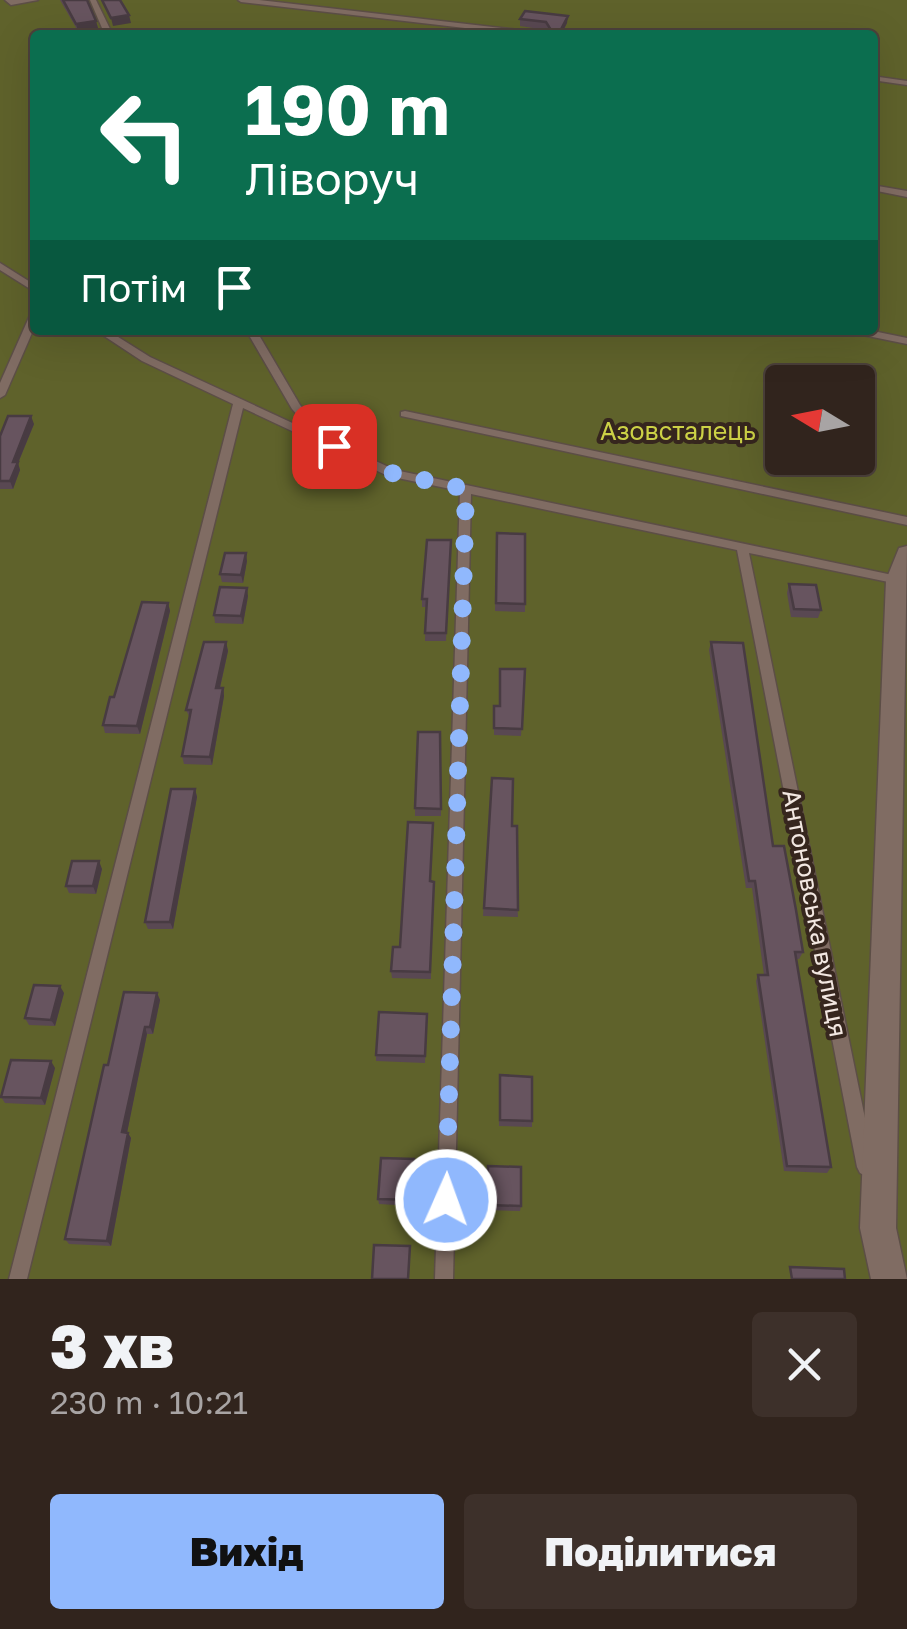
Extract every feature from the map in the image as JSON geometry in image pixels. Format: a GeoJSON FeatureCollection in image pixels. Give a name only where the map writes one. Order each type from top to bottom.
{"type":"FeatureCollection","features":[{"type":"Feature","properties":{"kind":"street"},"geometry":{"type":"LineString","coordinates":[[878,1228],[904,572]]}},
{"type":"Feature","properties":{"kind":"street","name":"Антоновська вулиця"},"geometry":{"type":"LineString","coordinates":[[878,1228],[889,1279]]}},
{"type":"Feature","properties":{"kind":"lane"},"geometry":{"type":"LineString","coordinates":[[8,0],[35,0]]}},
{"type":"Feature","properties":{"kind":"lane"},"geometry":{"type":"LineString","coordinates":[[93,0],[107,30]]}},
{"type":"Feature","properties":{"kind":"lane"},"geometry":{"type":"LineString","coordinates":[[241,0],[501,30]]}},
{"type":"Feature","properties":{"kind":"lane"},"geometry":{"type":"LineString","coordinates":[[878,79],[907,84]]}},
{"type":"Feature","properties":{"kind":"lane"},"geometry":{"type":"LineString","coordinates":[[878,188],[907,194]]}},
{"type":"Feature","properties":{"kind":"lane"},"geometry":{"type":"LineString","coordinates":[[0,266],[30,286]]}},
{"type":"Feature","properties":{"kind":"lane"},"geometry":{"type":"LineString","coordinates":[[0,395],[30,326]]}},
{"type":"Feature","properties":{"kind":"lane"},"geometry":{"type":"LineString","coordinates":[[108,335],[146,359],[392,473],[742,547],[904,572]]}},
{"type":"Feature","properties":{"kind":"lane"},"geometry":{"type":"LineString","coordinates":[[254,335],[296,408],[334,446]]}},
{"type":"Feature","properties":{"kind":"lane"},"geometry":{"type":"LineString","coordinates":[[878,335],[907,341]]}},
{"type":"Feature","properties":{"kind":"lane"},"geometry":{"type":"LineString","coordinates":[[18,1279],[238,402]]}},
{"type":"Feature","properties":{"kind":"lane"},"geometry":{"type":"LineString","coordinates":[[405,414],[907,521]]}},
{"type":"Feature","properties":{"kind":"lane"},"geometry":{"type":"LineString","coordinates":[[444,1279],[466,489]]}},
{"type":"Feature","properties":{"kind":"lane","name":"Антоновська вулиця"},"geometry":{"type":"LineString","coordinates":[[742,547],[878,1228]]}},
{"type":"Feature","properties":{"kind":"green space","name":"Азовсталець"},"geometry":{"type":"Polygon","coordinates":[[[0,0],[907,0],[907,1279],[0,1279],[0,0]]]}},
{"type":"Feature","properties":{"kind":"building"},"geometry":{"type":"Polygon","coordinates":[[[63,0],[87,0],[96,21],[76,24],[63,0]]]}},
{"type":"Feature","properties":{"kind":"building"},"geometry":{"type":"Polygon","coordinates":[[[102,0],[120,0],[129,15],[111,18],[102,0]]]}},
{"type":"Feature","properties":{"kind":"building"},"geometry":{"type":"Polygon","coordinates":[[[525,11],[568,16],[561,30],[551,30],[546,22],[520,19],[525,11]]]}},
{"type":"Feature","properties":{"kind":"building"},"geometry":{"type":"Polygon","coordinates":[[[8,416],[31,416],[10,481],[0,481],[0,436],[8,416]]]}},
{"type":"Feature","properties":{"kind":"building"},"geometry":{"type":"Polygon","coordinates":[[[497,533],[525,534],[525,604],[496,603],[497,533]]]}},
{"type":"Feature","properties":{"kind":"building"},"geometry":{"type":"Polygon","coordinates":[[[427,540],[451,540],[446,633],[425,633],[427,599],[422,599],[427,540]]]}},
{"type":"Feature","properties":{"kind":"building"},"geometry":{"type":"Polygon","coordinates":[[[225,553],[246,553],[241,575],[220,574],[225,553]]]}},
{"type":"Feature","properties":{"kind":"building"},"geometry":{"type":"Polygon","coordinates":[[[789,584],[816,585],[821,610],[794,609],[789,584]]]}},
{"type":"Feature","properties":{"kind":"building"},"geometry":{"type":"Polygon","coordinates":[[[220,587],[247,588],[241,616],[214,615],[220,587]]]}},
{"type":"Feature","properties":{"kind":"building"},"geometry":{"type":"Polygon","coordinates":[[[142,602],[168,603],[137,726],[103,725],[110,697],[114,697],[142,602]]]}},
{"type":"Feature","properties":{"kind":"building"},"geometry":{"type":"Polygon","coordinates":[[[204,642],[226,642],[216,688],[223,688],[210,757],[182,756],[191,710],[186,710],[204,642]]]}},
{"type":"Feature","properties":{"kind":"building"},"geometry":{"type":"Polygon","coordinates":[[[711,642],[743,643],[773,846],[784,846],[796,910],[803,952],[795,952],[831,1167],[787,1166],[758,975],[768,975],[755,881],[749,881],[711,642]]]}},
{"type":"Feature","properties":{"kind":"building"},"geometry":{"type":"Polygon","coordinates":[[[500,669],[525,669],[522,729],[494,728],[494,706],[500,706],[500,669]]]}},
{"type":"Feature","properties":{"kind":"building"},"geometry":{"type":"Polygon","coordinates":[[[418,732],[440,732],[441,809],[415,808],[418,732]]]}},
{"type":"Feature","properties":{"kind":"building"},"geometry":{"type":"Polygon","coordinates":[[[492,778],[513,779],[518,910],[484,908],[492,778]]]}},
{"type":"Feature","properties":{"kind":"building"},"geometry":{"type":"Polygon","coordinates":[[[171,789],[195,789],[170,922],[145,922],[171,789]]]}},
{"type":"Feature","properties":{"kind":"building"},"geometry":{"type":"Polygon","coordinates":[[[408,822],[433,823],[430,972],[391,971],[393,947],[400,947],[408,822]]]}},
{"type":"Feature","properties":{"kind":"building"},"geometry":{"type":"Polygon","coordinates":[[[72,861],[99,861],[93,886],[66,886],[72,861]]]}},
{"type":"Feature","properties":{"kind":"building"},"geometry":{"type":"Polygon","coordinates":[[[34,985],[60,986],[51,1020],[25,1018],[34,985]]]}},
{"type":"Feature","properties":{"kind":"building"},"geometry":{"type":"Polygon","coordinates":[[[124,992],[157,993],[150,1027],[145,1027],[122,1132],[128,1133],[107,1241],[65,1239],[104,1065],[108,1065],[124,992]]]}},
{"type":"Feature","properties":{"kind":"building"},"geometry":{"type":"Polygon","coordinates":[[[379,1012],[427,1014],[425,1056],[376,1055],[379,1012]]]}},
{"type":"Feature","properties":{"kind":"building"},"geometry":{"type":"Polygon","coordinates":[[[11,1060],[51,1061],[41,1098],[1,1097],[11,1060]]]}},
{"type":"Feature","properties":{"kind":"building"},"geometry":{"type":"Polygon","coordinates":[[[500,1075],[532,1077],[532,1121],[500,1120],[500,1075]]]}},
{"type":"Feature","properties":{"kind":"building"},"geometry":{"type":"Polygon","coordinates":[[[381,1158],[414,1159],[411,1200],[378,1199],[381,1158]]]}},
{"type":"Feature","properties":{"kind":"building"},"geometry":{"type":"Polygon","coordinates":[[[488,1166],[521,1167],[521,1206],[487,1205],[488,1166]]]}},
{"type":"Feature","properties":{"kind":"building"},"geometry":{"type":"Polygon","coordinates":[[[374,1245],[410,1246],[408,1279],[372,1279],[374,1245]]]}},
{"type":"Feature","properties":{"kind":"building"},"geometry":{"type":"Polygon","coordinates":[[[790,1267],[844,1269],[845,1279],[792,1279],[790,1267]]]}},
{"type":"Feature","properties":{"kind":"route"},"geometry":{"type":"LineString","coordinates":[[334,446],[392,473],[466,489],[446,1200]]}}]}
